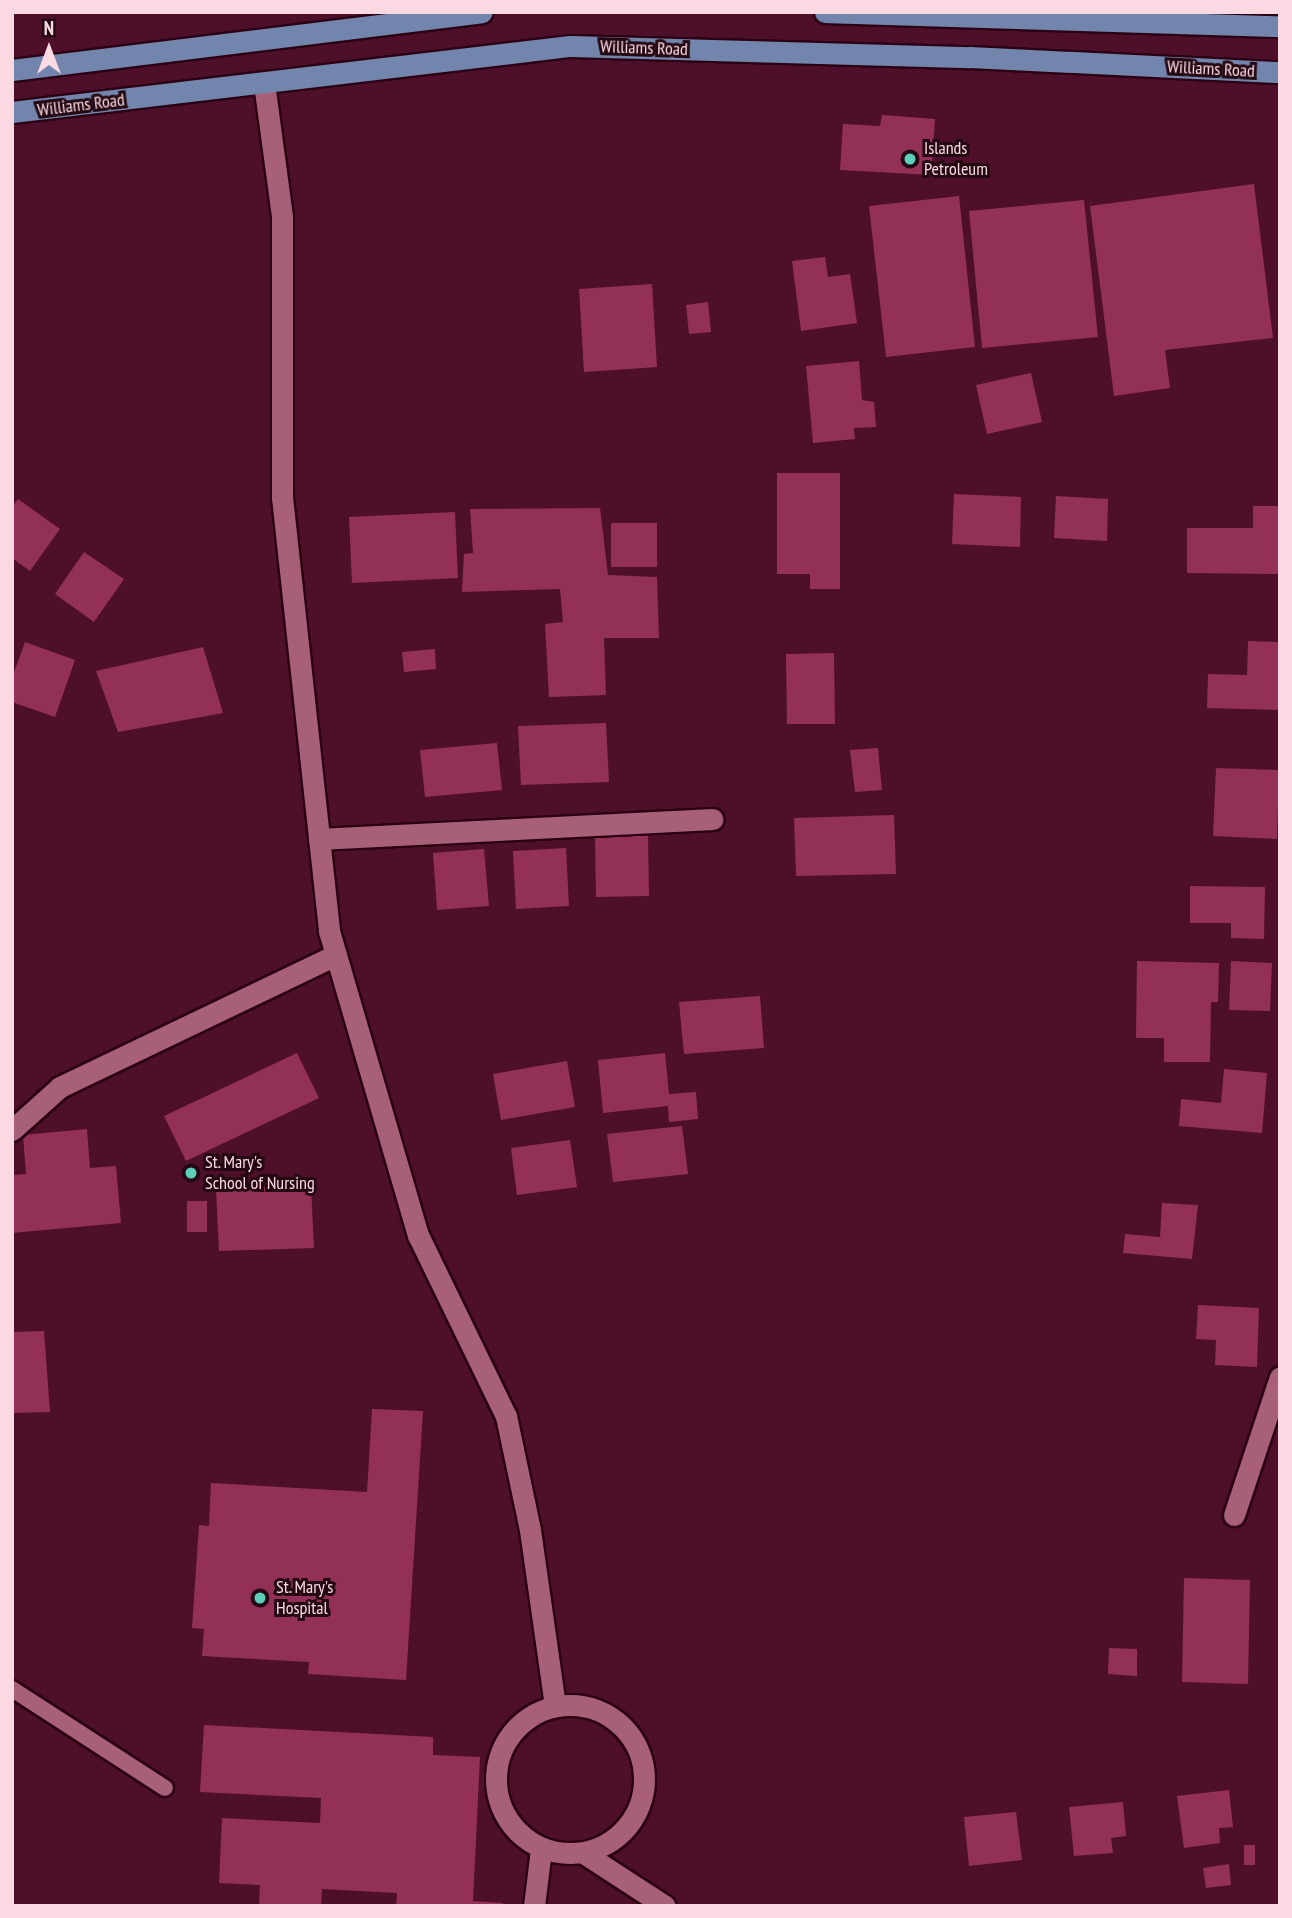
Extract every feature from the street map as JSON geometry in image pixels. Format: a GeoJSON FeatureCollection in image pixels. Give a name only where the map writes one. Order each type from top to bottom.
{"type":"FeatureCollection","features":[{"type":"Feature","properties":{"kind":"main road"},"geometry":{"type":"LineString","coordinates":[[12,70],[481,12]]}},
{"type":"Feature","properties":{"kind":"main road"},"geometry":{"type":"LineString","coordinates":[[825,12],[1280,26]]}},
{"type":"Feature","properties":{"kind":"main road","name":"Williams Road"},"geometry":{"type":"LineString","coordinates":[[12,112],[570,46],[970,57],[1280,72]]}},
{"type":"Feature","properties":{"kind":"street"},"geometry":{"type":"LineString","coordinates":[[264,83],[282,216],[282,497],[330,931],[418,1235],[506,1416],[530,1530],[555,1705]]}},
{"type":"Feature","properties":{"kind":"street"},"geometry":{"type":"LineString","coordinates":[[319,839],[712,819]]}},
{"type":"Feature","properties":{"kind":"street"},"geometry":{"type":"LineString","coordinates":[[12,1130],[60,1087],[336,955]]}},
{"type":"Feature","properties":{"kind":"street"},"geometry":{"type":"LineString","coordinates":[[1234,1515],[1280,1377]]}},
{"type":"Feature","properties":{"kind":"street"},"geometry":{"type":"LineString","coordinates":[[585,1854],[624,1833],[646,1782],[631,1734],[596,1708],[555,1705],[541,1709],[514,1727],[494,1772],[509,1825],[541,1849],[585,1854],[665,1906]]}},
{"type":"Feature","properties":{"kind":"street"},"geometry":{"type":"LineString","coordinates":[[534,1906],[541,1849]]}},
{"type":"Feature","properties":{"kind":"lane"},"geometry":{"type":"LineString","coordinates":[[12,1689],[164,1788]]}},
{"type":"Feature","properties":{"kind":"building"},"geometry":{"type":"Polygon","coordinates":[[[882,115],[935,119],[931,175],[840,170],[843,124],[880,126],[882,115]]]}},
{"type":"Feature","properties":{"kind":"building"},"geometry":{"type":"Polygon","coordinates":[[[1254,184],[1273,338],[1165,350],[1170,388],[1114,396],[1090,206],[1254,184]]]}},
{"type":"Feature","properties":{"kind":"building"},"geometry":{"type":"Polygon","coordinates":[[[959,196],[975,347],[886,357],[869,206],[959,196]]]}},
{"type":"Feature","properties":{"kind":"building"},"geometry":{"type":"Polygon","coordinates":[[[1084,200],[1098,337],[982,348],[969,211],[1084,200]]]}},
{"type":"Feature","properties":{"kind":"building"},"geometry":{"type":"Polygon","coordinates":[[[825,257],[828,277],[850,274],[857,323],[801,331],[792,261],[825,257]]]}},
{"type":"Feature","properties":{"kind":"building"},"geometry":{"type":"Polygon","coordinates":[[[652,284],[657,367],[584,372],[579,289],[652,284]]]}},
{"type":"Feature","properties":{"kind":"building"},"geometry":{"type":"Polygon","coordinates":[[[708,302],[711,332],[689,334],[686,305],[708,302]]]}},
{"type":"Feature","properties":{"kind":"building"},"geometry":{"type":"Polygon","coordinates":[[[859,361],[862,400],[874,402],[876,427],[854,428],[855,439],[813,443],[806,366],[859,361]]]}},
{"type":"Feature","properties":{"kind":"building"},"geometry":{"type":"Polygon","coordinates":[[[1031,373],[1042,422],[987,434],[976,385],[1031,373]]]}},
{"type":"Feature","properties":{"kind":"building"},"geometry":{"type":"Polygon","coordinates":[[[777,473],[840,473],[840,589],[810,589],[810,574],[777,574],[777,473]]]}},
{"type":"Feature","properties":{"kind":"building"},"geometry":{"type":"Polygon","coordinates":[[[954,494],[1021,497],[1020,547],[952,544],[954,494]]]}},
{"type":"Feature","properties":{"kind":"building"},"geometry":{"type":"Polygon","coordinates":[[[1056,496],[1108,499],[1107,541],[1054,538],[1056,496]]]}},
{"type":"Feature","properties":{"kind":"building"},"geometry":{"type":"Polygon","coordinates":[[[18,499],[60,529],[30,571],[12,558],[12,507],[18,499]]]}},
{"type":"Feature","properties":{"kind":"building"},"geometry":{"type":"Polygon","coordinates":[[[1253,506],[1280,506],[1279,574],[1187,573],[1187,528],[1253,528],[1253,506]]]}},
{"type":"Feature","properties":{"kind":"building"},"geometry":{"type":"Polygon","coordinates":[[[600,508],[608,575],[657,577],[659,638],[604,638],[606,695],[549,697],[545,624],[563,622],[560,589],[462,592],[464,554],[473,553],[470,509],[600,508]]]}},
{"type":"Feature","properties":{"kind":"building"},"geometry":{"type":"Polygon","coordinates":[[[455,512],[458,578],[352,583],[349,517],[455,512]]]}},
{"type":"Feature","properties":{"kind":"building"},"geometry":{"type":"Polygon","coordinates":[[[611,523],[657,523],[657,567],[611,567],[611,523]]]}},
{"type":"Feature","properties":{"kind":"building"},"geometry":{"type":"Polygon","coordinates":[[[84,552],[124,579],[94,622],[55,594],[84,552]]]}},
{"type":"Feature","properties":{"kind":"building"},"geometry":{"type":"Polygon","coordinates":[[[1248,641],[1280,642],[1280,710],[1207,708],[1208,674],[1247,675],[1248,641]]]}},
{"type":"Feature","properties":{"kind":"building"},"geometry":{"type":"Polygon","coordinates":[[[25,642],[75,660],[55,717],[12,702],[12,678],[25,642]]]}},
{"type":"Feature","properties":{"kind":"building"},"geometry":{"type":"Polygon","coordinates":[[[203,647],[223,713],[118,732],[96,671],[203,647]]]}},
{"type":"Feature","properties":{"kind":"building"},"geometry":{"type":"Polygon","coordinates":[[[435,649],[436,669],[404,672],[402,652],[435,649]]]}},
{"type":"Feature","properties":{"kind":"building"},"geometry":{"type":"Polygon","coordinates":[[[834,653],[835,724],[787,724],[786,654],[834,653]]]}},
{"type":"Feature","properties":{"kind":"building"},"geometry":{"type":"Polygon","coordinates":[[[606,723],[609,782],[521,785],[518,726],[606,723]]]}},
{"type":"Feature","properties":{"kind":"building"},"geometry":{"type":"Polygon","coordinates":[[[497,743],[502,790],[425,797],[420,750],[497,743]]]}},
{"type":"Feature","properties":{"kind":"building"},"geometry":{"type":"Polygon","coordinates":[[[878,748],[882,790],[855,792],[850,750],[878,748]]]}},
{"type":"Feature","properties":{"kind":"building"},"geometry":{"type":"Polygon","coordinates":[[[1216,768],[1279,770],[1277,839],[1213,836],[1216,768]]]}},
{"type":"Feature","properties":{"kind":"building"},"geometry":{"type":"Polygon","coordinates":[[[894,815],[896,874],[796,876],[794,818],[894,815]]]}},
{"type":"Feature","properties":{"kind":"building"},"geometry":{"type":"Polygon","coordinates":[[[648,835],[649,896],[596,897],[595,836],[648,835]]]}},
{"type":"Feature","properties":{"kind":"building"},"geometry":{"type":"Polygon","coordinates":[[[566,848],[569,906],[516,909],[513,851],[566,848]]]}},
{"type":"Feature","properties":{"kind":"building"},"geometry":{"type":"Polygon","coordinates":[[[484,849],[489,906],[437,910],[433,853],[484,849]]]}},
{"type":"Feature","properties":{"kind":"building"},"geometry":{"type":"Polygon","coordinates":[[[1190,886],[1265,887],[1264,939],[1231,938],[1231,923],[1190,923],[1190,886]]]}},
{"type":"Feature","properties":{"kind":"building"},"geometry":{"type":"Polygon","coordinates":[[[1137,961],[1219,963],[1218,1002],[1211,1002],[1210,1062],[1164,1062],[1164,1038],[1136,1038],[1137,961]]]}},
{"type":"Feature","properties":{"kind":"building"},"geometry":{"type":"Polygon","coordinates":[[[1231,961],[1272,963],[1270,1011],[1229,1010],[1231,961]]]}},
{"type":"Feature","properties":{"kind":"building"},"geometry":{"type":"Polygon","coordinates":[[[760,996],[764,1048],[684,1054],[679,1002],[760,996]]]}},
{"type":"Feature","properties":{"kind":"building"},"geometry":{"type":"Polygon","coordinates":[[[297,1053],[319,1098],[186,1161],[164,1116],[297,1053]]]}},
{"type":"Feature","properties":{"kind":"building"},"geometry":{"type":"Polygon","coordinates":[[[665,1053],[669,1094],[696,1092],[698,1119],[669,1122],[668,1106],[603,1113],[598,1060],[665,1053]]]}},
{"type":"Feature","properties":{"kind":"building"},"geometry":{"type":"Polygon","coordinates":[[[567,1061],[575,1107],[501,1120],[493,1074],[567,1061]]]}},
{"type":"Feature","properties":{"kind":"building"},"geometry":{"type":"Polygon","coordinates":[[[1224,1069],[1267,1073],[1262,1133],[1179,1126],[1181,1099],[1221,1103],[1224,1069]]]}},
{"type":"Feature","properties":{"kind":"building"},"geometry":{"type":"Polygon","coordinates":[[[682,1126],[688,1174],[613,1182],[607,1134],[682,1126]]]}},
{"type":"Feature","properties":{"kind":"building"},"geometry":{"type":"Polygon","coordinates":[[[87,1129],[90,1168],[116,1166],[121,1223],[12,1233],[12,1175],[26,1174],[23,1135],[87,1129]]]}},
{"type":"Feature","properties":{"kind":"building"},"geometry":{"type":"Polygon","coordinates":[[[570,1140],[577,1187],[517,1195],[511,1148],[570,1140]]]}},
{"type":"Feature","properties":{"kind":"building"},"geometry":{"type":"Polygon","coordinates":[[[311,1185],[314,1248],[219,1251],[216,1189],[311,1185]]]}},
{"type":"Feature","properties":{"kind":"building"},"geometry":{"type":"Polygon","coordinates":[[[187,1201],[207,1201],[207,1232],[187,1232],[187,1201]]]}},
{"type":"Feature","properties":{"kind":"building"},"geometry":{"type":"Polygon","coordinates":[[[1162,1203],[1198,1205],[1192,1259],[1123,1253],[1125,1234],[1160,1237],[1162,1203]]]}},
{"type":"Feature","properties":{"kind":"building"},"geometry":{"type":"Polygon","coordinates":[[[1198,1305],[1259,1308],[1257,1367],[1215,1365],[1216,1340],[1196,1339],[1198,1305]]]}},
{"type":"Feature","properties":{"kind":"building"},"geometry":{"type":"Polygon","coordinates":[[[44,1331],[50,1412],[12,1413],[12,1332],[44,1331]]]}},
{"type":"Feature","properties":{"kind":"building"},"geometry":{"type":"Polygon","coordinates":[[[372,1409],[423,1411],[406,1680],[308,1674],[309,1662],[202,1656],[204,1629],[192,1628],[199,1525],[209,1526],[211,1483],[367,1492],[372,1409]]]}},
{"type":"Feature","properties":{"kind":"building"},"geometry":{"type":"Polygon","coordinates":[[[1184,1578],[1250,1580],[1248,1684],[1182,1682],[1184,1578]]]}},
{"type":"Feature","properties":{"kind":"building"},"geometry":{"type":"Polygon","coordinates":[[[1109,1648],[1137,1649],[1137,1676],[1108,1674],[1109,1648]]]}},
{"type":"Feature","properties":{"kind":"building"},"geometry":{"type":"Polygon","coordinates":[[[204,1725],[433,1737],[433,1755],[480,1757],[473,1901],[503,1903],[502,1906],[396,1906],[397,1893],[322,1889],[321,1906],[259,1906],[260,1885],[219,1883],[222,1818],[320,1823],[321,1798],[200,1792],[204,1725]]]}},
{"type":"Feature","properties":{"kind":"building"},"geometry":{"type":"Polygon","coordinates":[[[1229,1790],[1233,1827],[1219,1828],[1220,1843],[1184,1848],[1177,1796],[1229,1790]]]}},
{"type":"Feature","properties":{"kind":"building"},"geometry":{"type":"Polygon","coordinates":[[[1123,1802],[1126,1836],[1111,1838],[1113,1853],[1074,1856],[1069,1807],[1123,1802]]]}},
{"type":"Feature","properties":{"kind":"building"},"geometry":{"type":"Polygon","coordinates":[[[1016,1812],[1022,1860],[969,1866],[964,1817],[1016,1812]]]}},
{"type":"Feature","properties":{"kind":"building"},"geometry":{"type":"Polygon","coordinates":[[[1244,1845],[1255,1845],[1255,1865],[1244,1865],[1244,1845]]]}},
{"type":"Feature","properties":{"kind":"building"},"geometry":{"type":"Polygon","coordinates":[[[1229,1864],[1231,1885],[1206,1888],[1203,1868],[1229,1864]]]}},
{"type":"Feature","properties":{"kind":"place","name":"Islands Petroleum"},"geometry":{"type":"Point","coordinates":[910,159]}},
{"type":"Feature","properties":{"kind":"place","name":"St. Mary's School of Nursing"},"geometry":{"type":"Point","coordinates":[191,1173]}},
{"type":"Feature","properties":{"kind":"place","name":"St. Mary's Hospital"},"geometry":{"type":"Point","coordinates":[260,1598]}}]}
